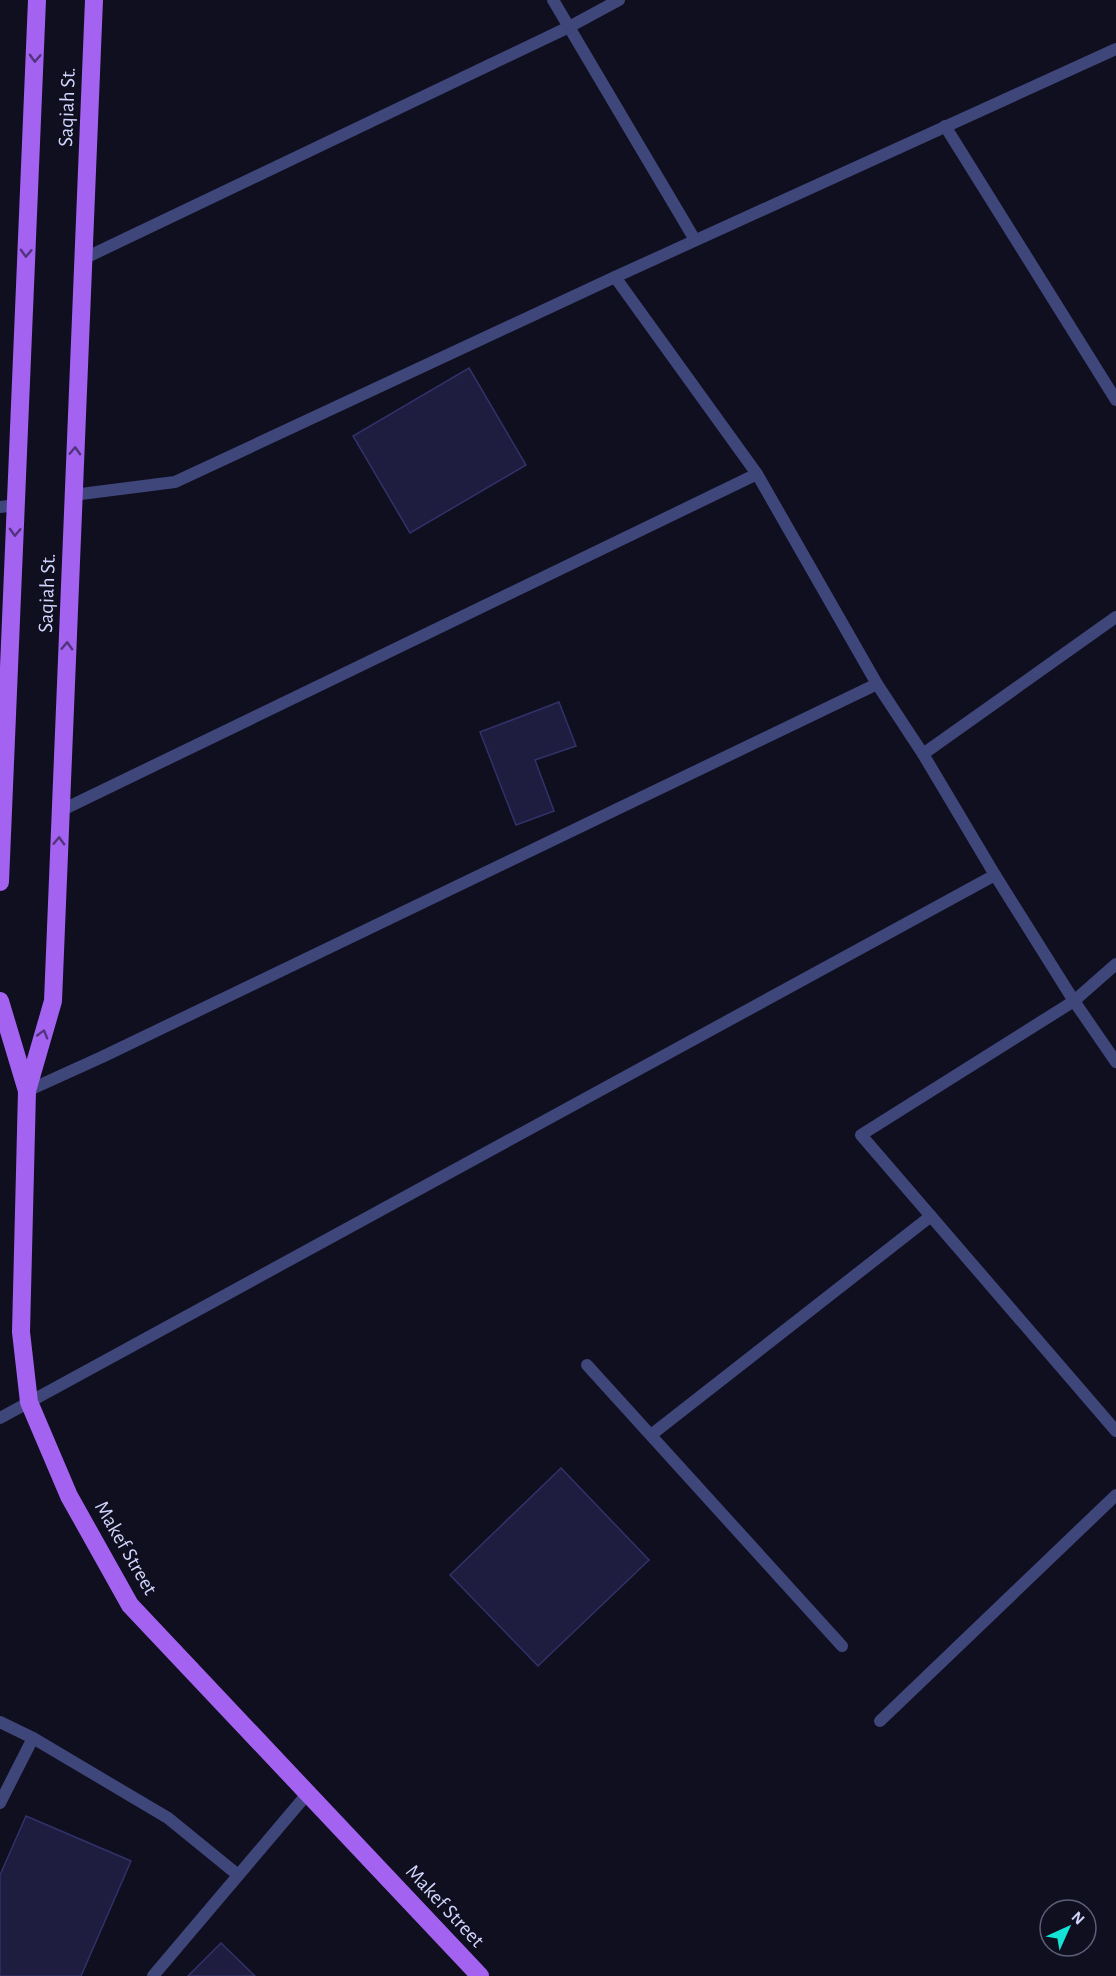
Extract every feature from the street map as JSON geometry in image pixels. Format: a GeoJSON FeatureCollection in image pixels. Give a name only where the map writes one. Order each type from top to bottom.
{"type":"FeatureCollection","features":[{"type":"Feature","properties":{"kind":"main road","name":"Saqiah St."},"geometry":{"type":"LineString","coordinates":[[0,882],[8,506],[37,0]]}},
{"type":"Feature","properties":{"kind":"main road","name":"Saqiah St."},"geometry":{"type":"LineString","coordinates":[[27,1090],[52,1001],[94,0]]}},
{"type":"Feature","properties":{"kind":"main road"},"geometry":{"type":"LineString","coordinates":[[0,1002],[27,1090]]}},
{"type":"Feature","properties":{"kind":"main road","name":"Makef Street"},"geometry":{"type":"LineString","coordinates":[[27,1090],[21,1332],[29,1402],[69,1496],[130,1605],[480,1976]]}},
{"type":"Feature","properties":{"kind":"street"},"geometry":{"type":"LineString","coordinates":[[553,0],[695,240]]}},
{"type":"Feature","properties":{"kind":"street"},"geometry":{"type":"LineString","coordinates":[[83,259],[569,27],[619,0]]}},
{"type":"Feature","properties":{"kind":"street"},"geometry":{"type":"LineString","coordinates":[[73,495],[175,482],[695,240],[1116,49]]}},
{"type":"Feature","properties":{"kind":"street"},"geometry":{"type":"LineString","coordinates":[[945,126],[1116,400]]}},
{"type":"Feature","properties":{"kind":"street"},"geometry":{"type":"LineString","coordinates":[[615,277],[757,474],[877,684],[923,754],[1074,1001],[1116,1062]]}},
{"type":"Feature","properties":{"kind":"street"},"geometry":{"type":"LineString","coordinates":[[60,812],[757,474]]}},
{"type":"Feature","properties":{"kind":"street"},"geometry":{"type":"LineString","coordinates":[[923,754],[1116,616]]}},
{"type":"Feature","properties":{"kind":"street"},"geometry":{"type":"LineString","coordinates":[[27,1090],[113,1051],[877,684]]}},
{"type":"Feature","properties":{"kind":"street"},"geometry":{"type":"LineString","coordinates":[[0,1418],[995,875]]}},
{"type":"Feature","properties":{"kind":"street"},"geometry":{"type":"LineString","coordinates":[[1116,964],[1074,1001],[861,1135],[1116,1431]]}},
{"type":"Feature","properties":{"kind":"street"},"geometry":{"type":"LineString","coordinates":[[651,1435],[931,1216]]}},
{"type":"Feature","properties":{"kind":"street"},"geometry":{"type":"LineString","coordinates":[[588,1365],[842,1646]]}},
{"type":"Feature","properties":{"kind":"street"},"geometry":{"type":"LineString","coordinates":[[880,1721],[1116,1495]]}},
{"type":"Feature","properties":{"kind":"street"},"geometry":{"type":"LineString","coordinates":[[0,1722],[33,1738],[168,1818],[238,1875]]}},
{"type":"Feature","properties":{"kind":"street"},"geometry":{"type":"LineString","coordinates":[[0,1803],[33,1738]]}},
{"type":"Feature","properties":{"kind":"street"},"geometry":{"type":"LineString","coordinates":[[153,1976],[308,1793]]}},
{"type":"Feature","properties":{"kind":"building"},"geometry":{"type":"Polygon","coordinates":[[[469,368],[526,465],[410,533],[353,436],[469,368]]]}},
{"type":"Feature","properties":{"kind":"building"},"geometry":{"type":"Polygon","coordinates":[[[559,702],[576,746],[535,760],[554,811],[516,825],[480,732],[559,702]]]}},
{"type":"Feature","properties":{"kind":"building"},"geometry":{"type":"Polygon","coordinates":[[[561,1468],[649,1560],[538,1666],[450,1575],[561,1468]]]}},
{"type":"Feature","properties":{"kind":"building"},"geometry":{"type":"Polygon","coordinates":[[[26,1816],[131,1861],[81,1976],[0,1976],[0,1875],[26,1816]]]}},
{"type":"Feature","properties":{"kind":"building"},"geometry":{"type":"Polygon","coordinates":[[[221,1943],[255,1976],[188,1976],[221,1943]]]}}]}
